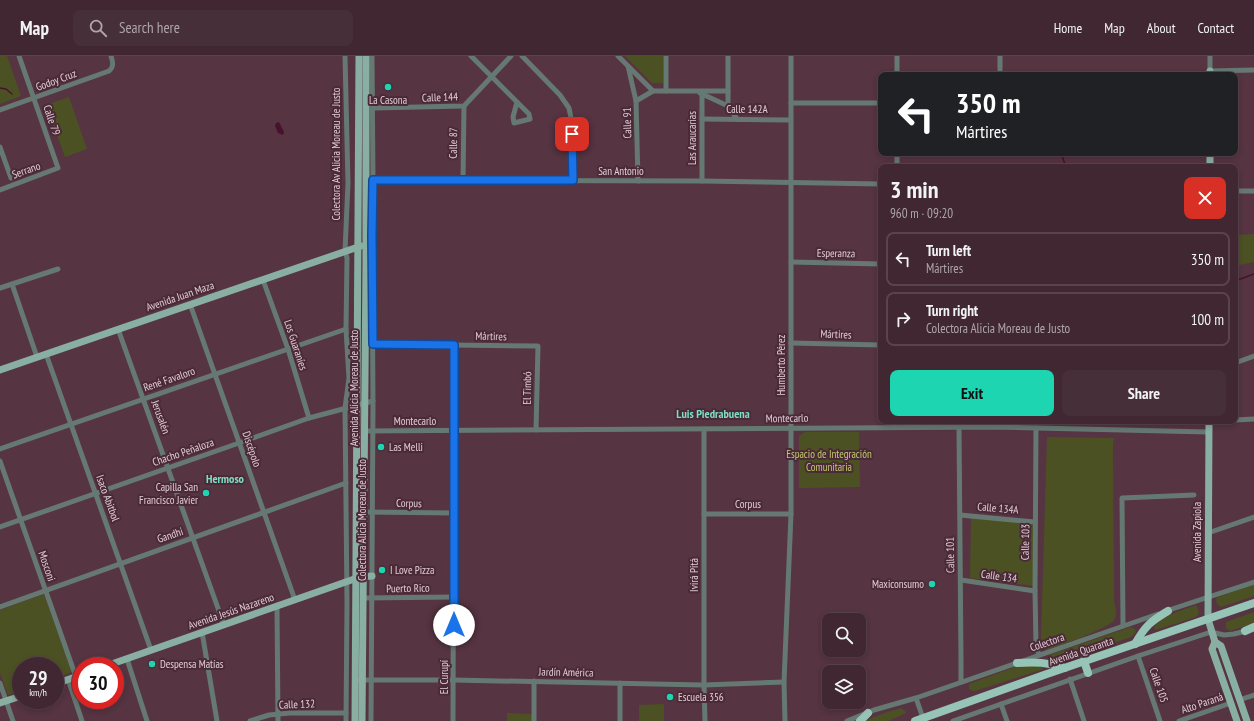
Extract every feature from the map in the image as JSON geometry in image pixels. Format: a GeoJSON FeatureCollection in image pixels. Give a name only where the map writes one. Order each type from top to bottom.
{"type":"FeatureCollection","features":[{"type":"Feature","properties":{"kind":"highway","name":"Avenida Quaranta"},"geometry":{"type":"LineString","coordinates":[[921,720],[1084,661],[1254,603]]}},
{"type":"Feature","properties":{"kind":"highway"},"geometry":{"type":"LineString","coordinates":[[1135,644],[1143,630],[1154,619],[1168,610]]}},
{"type":"Feature","properties":{"kind":"highway"},"geometry":{"type":"LineString","coordinates":[[1245,631],[1254,628]]}},
{"type":"Feature","properties":{"kind":"highway"},"geometry":{"type":"LineString","coordinates":[[1084,661],[1088,673]]}},
{"type":"Feature","properties":{"kind":"highway"},"geometry":{"type":"LineString","coordinates":[[1017,663],[1042,662],[1065,668]]}},
{"type":"Feature","properties":{"kind":"highway"},"geometry":{"type":"LineString","coordinates":[[860,721],[868,713]]}},
{"type":"Feature","properties":{"kind":"main road","name":"Avenida Alicia Moreau de Justo"},"geometry":{"type":"LineString","coordinates":[[359,56],[365,180],[358,247],[356,578],[359,680],[362,721]]}},
{"type":"Feature","properties":{"kind":"main road","name":"Avenida Alicia Moreau de Justo"},"geometry":{"type":"LineString","coordinates":[[355,721],[359,680],[368,512],[369,402],[365,180],[366,56]]}},
{"type":"Feature","properties":{"kind":"main road","name":"Avenida Juan Maza"},"geometry":{"type":"LineString","coordinates":[[0,370],[366,244]]}},
{"type":"Feature","properties":{"kind":"main road","name":"Avenida Zapiola"},"geometry":{"type":"LineString","coordinates":[[1208,424],[1208,619],[1214,642],[1212,649],[1237,721]]}},
{"type":"Feature","properties":{"kind":"main road","name":"Avenida Jesús Nazareno"},"geometry":{"type":"LineString","coordinates":[[124,660],[356,578],[372,576]]}},
{"type":"Feature","properties":{"kind":"main road","name":"Avenida Zapiola"},"geometry":{"type":"LineString","coordinates":[[1214,642],[1221,646],[1247,721]]}},
{"type":"Feature","properties":{"kind":"main road"},"geometry":{"type":"LineString","coordinates":[[64,681],[72,678]]}},
{"type":"Feature","properties":{"kind":"street","name":"Calle 79"},"geometry":{"type":"LineString","coordinates":[[20,56],[58,168]]}},
{"type":"Feature","properties":{"kind":"street","name":"Godoy Cruz"},"geometry":{"type":"LineString","coordinates":[[0,110],[108,71],[112,69],[114,63],[111,56]]}},
{"type":"Feature","properties":{"kind":"street","name":"Colectora Av Alicia Moreau de Justo"},"geometry":{"type":"LineString","coordinates":[[345,56],[348,182],[345,251]]}},
{"type":"Feature","properties":{"kind":"street"},"geometry":{"type":"LineString","coordinates":[[369,402],[373,344],[372,235],[365,180],[372,108],[372,56]]}},
{"type":"Feature","properties":{"kind":"street"},"geometry":{"type":"LineString","coordinates":[[472,56],[517,102]]}},
{"type":"Feature","properties":{"kind":"street","name":"Calle 144"},"geometry":{"type":"LineString","coordinates":[[372,108],[464,106],[511,56]]}},
{"type":"Feature","properties":{"kind":"street"},"geometry":{"type":"LineString","coordinates":[[522,56],[560,96],[569,108],[571,118],[573,180]]}},
{"type":"Feature","properties":{"kind":"street"},"geometry":{"type":"LineString","coordinates":[[618,56],[653,91]]}},
{"type":"Feature","properties":{"kind":"street"},"geometry":{"type":"LineString","coordinates":[[666,56],[666,91]]}},
{"type":"Feature","properties":{"kind":"street"},"geometry":{"type":"LineString","coordinates":[[728,56],[728,106]]}},
{"type":"Feature","properties":{"kind":"street","name":"Humberto Pérez"},"geometry":{"type":"LineString","coordinates":[[785,721],[784,682],[791,514],[791,56]]}},
{"type":"Feature","properties":{"kind":"street"},"geometry":{"type":"LineString","coordinates":[[897,56],[897,72]]}},
{"type":"Feature","properties":{"kind":"street"},"geometry":{"type":"LineString","coordinates":[[1000,56],[1000,72]]}},
{"type":"Feature","properties":{"kind":"street"},"geometry":{"type":"LineString","coordinates":[[1210,56],[1210,72]]}},
{"type":"Feature","properties":{"kind":"street","name":"Calle 91"},"geometry":{"type":"LineString","coordinates":[[628,66],[636,101],[638,181]]}},
{"type":"Feature","properties":{"kind":"street"},"geometry":{"type":"LineString","coordinates":[[1225,72],[1254,70]]}},
{"type":"Feature","properties":{"kind":"street"},"geometry":{"type":"LineString","coordinates":[[636,101],[653,91],[728,91]]}},
{"type":"Feature","properties":{"kind":"street"},"geometry":{"type":"LineString","coordinates":[[694,91],[728,106],[737,119]]}},
{"type":"Feature","properties":{"kind":"street","name":"Las Araucarias"},"geometry":{"type":"LineString","coordinates":[[702,94],[702,181]]}},
{"type":"Feature","properties":{"kind":"street"},"geometry":{"type":"LineString","coordinates":[[791,103],[878,103]]}},
{"type":"Feature","properties":{"kind":"street","name":"Calle 87"},"geometry":{"type":"LineString","coordinates":[[463,180],[464,106]]}},
{"type":"Feature","properties":{"kind":"street","name":"Calle 142A"},"geometry":{"type":"LineString","coordinates":[[702,119],[791,120]]}},
{"type":"Feature","properties":{"kind":"street"},"geometry":{"type":"LineString","coordinates":[[0,148],[11,178]]}},
{"type":"Feature","properties":{"kind":"street","name":"Serrano"},"geometry":{"type":"LineString","coordinates":[[0,190],[58,168]]}},
{"type":"Feature","properties":{"kind":"street","name":"San Antonio"},"geometry":{"type":"LineString","coordinates":[[365,180],[573,180],[878,184]]}},
{"type":"Feature","properties":{"kind":"street"},"geometry":{"type":"LineString","coordinates":[[1238,191],[1254,191]]}},
{"type":"Feature","properties":{"kind":"street","name":"Colectora Alicia Moreau de Justo"},"geometry":{"type":"LineString","coordinates":[[345,251],[347,258],[346,328],[348,378],[345,408],[347,582],[346,721]]}},
{"type":"Feature","properties":{"kind":"street","name":"Esperanza"},"geometry":{"type":"LineString","coordinates":[[791,262],[878,264]]}},
{"type":"Feature","properties":{"kind":"street"},"geometry":{"type":"LineString","coordinates":[[0,288],[58,269]]}},
{"type":"Feature","properties":{"kind":"street","name":"Los Guaraníes"},"geometry":{"type":"LineString","coordinates":[[263,280],[288,349],[309,418]]}},
{"type":"Feature","properties":{"kind":"street"},"geometry":{"type":"LineString","coordinates":[[12,284],[37,357]]}},
{"type":"Feature","properties":{"kind":"street","name":"Discépolo"},"geometry":{"type":"LineString","coordinates":[[190,304],[295,600]]}},
{"type":"Feature","properties":{"kind":"street","name":"René Favaloro"},"geometry":{"type":"LineString","coordinates":[[0,449],[346,328]]}},
{"type":"Feature","properties":{"kind":"street","name":"Jerusalén"},"geometry":{"type":"LineString","coordinates":[[118,329],[224,625]]}},
{"type":"Feature","properties":{"kind":"street","name":"Mártires"},"geometry":{"type":"LineString","coordinates":[[791,343],[878,346]]}},
{"type":"Feature","properties":{"kind":"street","name":"Mártires"},"geometry":{"type":"LineString","coordinates":[[373,344],[538,346]]}},
{"type":"Feature","properties":{"kind":"street","name":"El Curupí"},"geometry":{"type":"LineString","coordinates":[[453,721],[454,345]]}},
{"type":"Feature","properties":{"kind":"street","name":"El Timbó"},"geometry":{"type":"LineString","coordinates":[[536,430],[538,346]]}},
{"type":"Feature","properties":{"kind":"street","name":"Isaco Abitbol"},"geometry":{"type":"LineString","coordinates":[[46,354],[151,650]]}},
{"type":"Feature","properties":{"kind":"street"},"geometry":{"type":"LineString","coordinates":[[1238,362],[1254,356]]}},
{"type":"Feature","properties":{"kind":"street","name":"Chacho Peñaloza"},"geometry":{"type":"LineString","coordinates":[[0,526],[309,418],[369,402]]}},
{"type":"Feature","properties":{"kind":"street"},"geometry":{"type":"LineString","coordinates":[[1238,420],[1254,419]]}},
{"type":"Feature","properties":{"kind":"street"},"geometry":{"type":"LineString","coordinates":[[895,428],[896,424]]}},
{"type":"Feature","properties":{"kind":"street","name":"Montecarlo"},"geometry":{"type":"LineString","coordinates":[[369,431],[992,427],[1208,432]]}},
{"type":"Feature","properties":{"kind":"street","name":"Calle 101"},"geometry":{"type":"LineString","coordinates":[[959,428],[961,681]]}},
{"type":"Feature","properties":{"kind":"street","name":"Calle 103"},"geometry":{"type":"LineString","coordinates":[[1036,428],[1035,591],[1036,646],[1039,655]]}},
{"type":"Feature","properties":{"kind":"street","name":"Ivirá Pitá"},"geometry":{"type":"LineString","coordinates":[[704,429],[705,721]]}},
{"type":"Feature","properties":{"kind":"street","name":"Mosconi"},"geometry":{"type":"LineString","coordinates":[[0,461],[46,591],[72,658]]}},
{"type":"Feature","properties":{"kind":"street","name":"Gandhi"},"geometry":{"type":"LineString","coordinates":[[0,607],[346,483]]}},
{"type":"Feature","properties":{"kind":"street"},"geometry":{"type":"LineString","coordinates":[[1123,626],[1122,498],[1194,495]]}},
{"type":"Feature","properties":{"kind":"street","name":"Colectora Alicia Moreau de Justo"},"geometry":{"type":"LineString","coordinates":[[368,512],[372,576],[371,721]]}},
{"type":"Feature","properties":{"kind":"street","name":"Corpus"},"geometry":{"type":"LineString","coordinates":[[368,512],[454,513]]}},
{"type":"Feature","properties":{"kind":"street","name":"Corpus"},"geometry":{"type":"LineString","coordinates":[[704,514],[791,514]]}},
{"type":"Feature","properties":{"kind":"street","name":"Calle 134A"},"geometry":{"type":"LineString","coordinates":[[960,515],[1035,522]]}},
{"type":"Feature","properties":{"kind":"street"},"geometry":{"type":"LineString","coordinates":[[1208,533],[1254,517]]}},
{"type":"Feature","properties":{"kind":"street","name":"Calle 134"},"geometry":{"type":"LineString","coordinates":[[960,580],[1035,591]]}},
{"type":"Feature","properties":{"kind":"street","name":"Colectora"},"geometry":{"type":"LineString","coordinates":[[847,721],[1168,610],[1254,582]]}},
{"type":"Feature","properties":{"kind":"street","name":"Puerto Rico"},"geometry":{"type":"LineString","coordinates":[[364,598],[454,597]]}},
{"type":"Feature","properties":{"kind":"street"},"geometry":{"type":"LineString","coordinates":[[277,606],[278,721]]}},
{"type":"Feature","properties":{"kind":"street"},"geometry":{"type":"LineString","coordinates":[[953,721],[1070,679],[1211,632],[1224,635],[1245,631]]}},
{"type":"Feature","properties":{"kind":"street"},"geometry":{"type":"LineString","coordinates":[[202,632],[217,721]]}},
{"type":"Feature","properties":{"kind":"street","name":"Calle 105"},"geometry":{"type":"LineString","coordinates":[[1138,656],[1160,721]]}},
{"type":"Feature","properties":{"kind":"street"},"geometry":{"type":"LineString","coordinates":[[127,659],[147,721]]}},
{"type":"Feature","properties":{"kind":"street"},"geometry":{"type":"LineString","coordinates":[[68,679],[82,721]]}},
{"type":"Feature","properties":{"kind":"street"},"geometry":{"type":"LineString","coordinates":[[1070,679],[1084,721]]}},
{"type":"Feature","properties":{"kind":"street","name":"Jardín América"},"geometry":{"type":"LineString","coordinates":[[347,680],[534,681],[704,685],[784,682]]}},
{"type":"Feature","properties":{"kind":"street"},"geometry":{"type":"LineString","coordinates":[[534,681],[534,721]]}},
{"type":"Feature","properties":{"kind":"street"},"geometry":{"type":"LineString","coordinates":[[0,683],[3,702],[13,721]]}},
{"type":"Feature","properties":{"kind":"street"},"geometry":{"type":"LineString","coordinates":[[620,683],[620,721]]}},
{"type":"Feature","properties":{"kind":"street","name":"Alto Paraná"},"geometry":{"type":"LineString","coordinates":[[1239,700],[1254,695]]}},
{"type":"Feature","properties":{"kind":"street"},"geometry":{"type":"LineString","coordinates":[[916,698],[921,720]]}},
{"type":"Feature","properties":{"kind":"street","name":"Alto Paraná"},"geometry":{"type":"LineString","coordinates":[[1179,721],[1231,703]]}},
{"type":"Feature","properties":{"kind":"street"},"geometry":{"type":"LineString","coordinates":[[1001,704],[1007,721]]}},
{"type":"Feature","properties":{"kind":"street","name":"Calle 132"},"geometry":{"type":"LineString","coordinates":[[250,721],[278,714],[290,713],[346,713]]}},
{"type":"Feature","properties":{"kind":"green space"},"geometry":{"type":"Polygon","coordinates":[[[0,56],[7,56],[21,96],[0,104],[0,56]]]}},
{"type":"Feature","properties":{"kind":"green space"},"geometry":{"type":"Polygon","coordinates":[[[625,56],[663,56],[663,83],[652,83],[625,56]]]}},
{"type":"Feature","properties":{"kind":"green space"},"geometry":{"type":"Polygon","coordinates":[[[69,97],[87,149],[65,157],[46,105],[69,97]]]}},
{"type":"Feature","properties":{"kind":"green space"},"geometry":{"type":"Polygon","coordinates":[[[1254,234],[1254,262],[1238,265],[1238,235],[1254,234]]]}},
{"type":"Feature","properties":{"kind":"green space","name":"Espacio de Integración Comunitaria"},"geometry":{"type":"Polygon","coordinates":[[[805,432],[859,432],[860,487],[799,488],[799,436],[805,432]]]}},
{"type":"Feature","properties":{"kind":"green space"},"geometry":{"type":"Polygon","coordinates":[[[1047,437],[1114,438],[1114,601],[1116,613],[1114,620],[1103,628],[1046,650],[1041,649],[1040,647],[1047,437]]]}},
{"type":"Feature","properties":{"kind":"green space"},"geometry":{"type":"Polygon","coordinates":[[[971,518],[1037,521],[1035,586],[970,578],[971,518]]]}},
{"type":"Feature","properties":{"kind":"green space"},"geometry":{"type":"Polygon","coordinates":[[[1254,584],[1254,596],[1221,607],[1217,604],[1216,599],[1218,597],[1254,584]]]}},
{"type":"Feature","properties":{"kind":"green space"},"geometry":{"type":"Polygon","coordinates":[[[44,594],[72,672],[64,675],[64,657],[12,657],[12,694],[8,695],[0,673],[0,610],[44,594]]]}},
{"type":"Feature","properties":{"kind":"green space"},"geometry":{"type":"Polygon","coordinates":[[[1196,605],[1199,611],[1196,617],[1155,630],[1154,627],[1163,619],[1173,613],[1196,605]]]}},
{"type":"Feature","properties":{"kind":"green space"},"geometry":{"type":"Polygon","coordinates":[[[1254,612],[1254,623],[1230,631],[1226,628],[1226,622],[1254,612]]]}},
{"type":"Feature","properties":{"kind":"green space"},"geometry":{"type":"Polygon","coordinates":[[[1131,627],[1135,629],[1136,632],[1131,637],[1063,661],[1054,659],[1049,655],[1131,627]]]}},
{"type":"Feature","properties":{"kind":"green space"},"geometry":{"type":"Polygon","coordinates":[[[1021,665],[1044,665],[1044,667],[1041,670],[975,691],[970,690],[969,684],[1021,665]]]}},
{"type":"Feature","properties":{"kind":"green space"},"geometry":{"type":"Polygon","coordinates":[[[664,704],[664,721],[639,721],[639,705],[664,704]]]}},
{"type":"Feature","properties":{"kind":"green space"},"geometry":{"type":"Polygon","coordinates":[[[901,708],[906,713],[888,721],[864,721],[884,713],[901,708]]]}},
{"type":"Feature","properties":{"kind":"green space"},"geometry":{"type":"Polygon","coordinates":[[[507,713],[533,714],[532,721],[507,721],[507,713]]]}},
{"type":"Feature","properties":{"kind":"shaded area"},"geometry":{"type":"Polygon","coordinates":[[[279,122],[284,132],[283,135],[278,133],[275,126],[276,123],[279,122]]]}},
{"type":"Feature","properties":{"kind":"waterway"},"geometry":{"type":"LineString","coordinates":[[0,88],[6,89],[12,94]]}},
{"type":"Feature","properties":{"kind":"waterway"},"geometry":{"type":"LineString","coordinates":[[1062,156],[1065,164]]}},
{"type":"Feature","properties":{"kind":"waterway"},"geometry":{"type":"LineString","coordinates":[[1238,280],[1254,274]]}},
{"type":"Feature","properties":{"kind":"place","name":"La Casona"},"geometry":{"type":"Point","coordinates":[388,87]}},
{"type":"Feature","properties":{"kind":"place","name":"Las Melli"},"geometry":{"type":"Point","coordinates":[381,447]}},
{"type":"Feature","properties":{"kind":"place","name":"Capilla San Francisco Javier"},"geometry":{"type":"Point","coordinates":[206,493]}},
{"type":"Feature","properties":{"kind":"place","name":"I Love Pizza"},"geometry":{"type":"Point","coordinates":[382,570]}},
{"type":"Feature","properties":{"kind":"place","name":"Maxiconsumo"},"geometry":{"type":"Point","coordinates":[932,584]}},
{"type":"Feature","properties":{"kind":"place","name":"Despensa Matías"},"geometry":{"type":"Point","coordinates":[152,664]}},
{"type":"Feature","properties":{"kind":"place","name":"Escuela 356"},"geometry":{"type":"Point","coordinates":[670,697]}},
{"type":"Feature","properties":{"kind":"district","name":"Luis Piedrabuena"},"geometry":{"type":"Point","coordinates":[713,413]}},
{"type":"Feature","properties":{"kind":"district","name":"Hermoso"},"geometry":{"type":"Point","coordinates":[225,478]}},
{"type":"Feature","properties":{"kind":"route"},"geometry":{"type":"LineString","coordinates":[[454,625],[454,345],[373,344],[373,180],[573,180],[572,134]]}}]}
